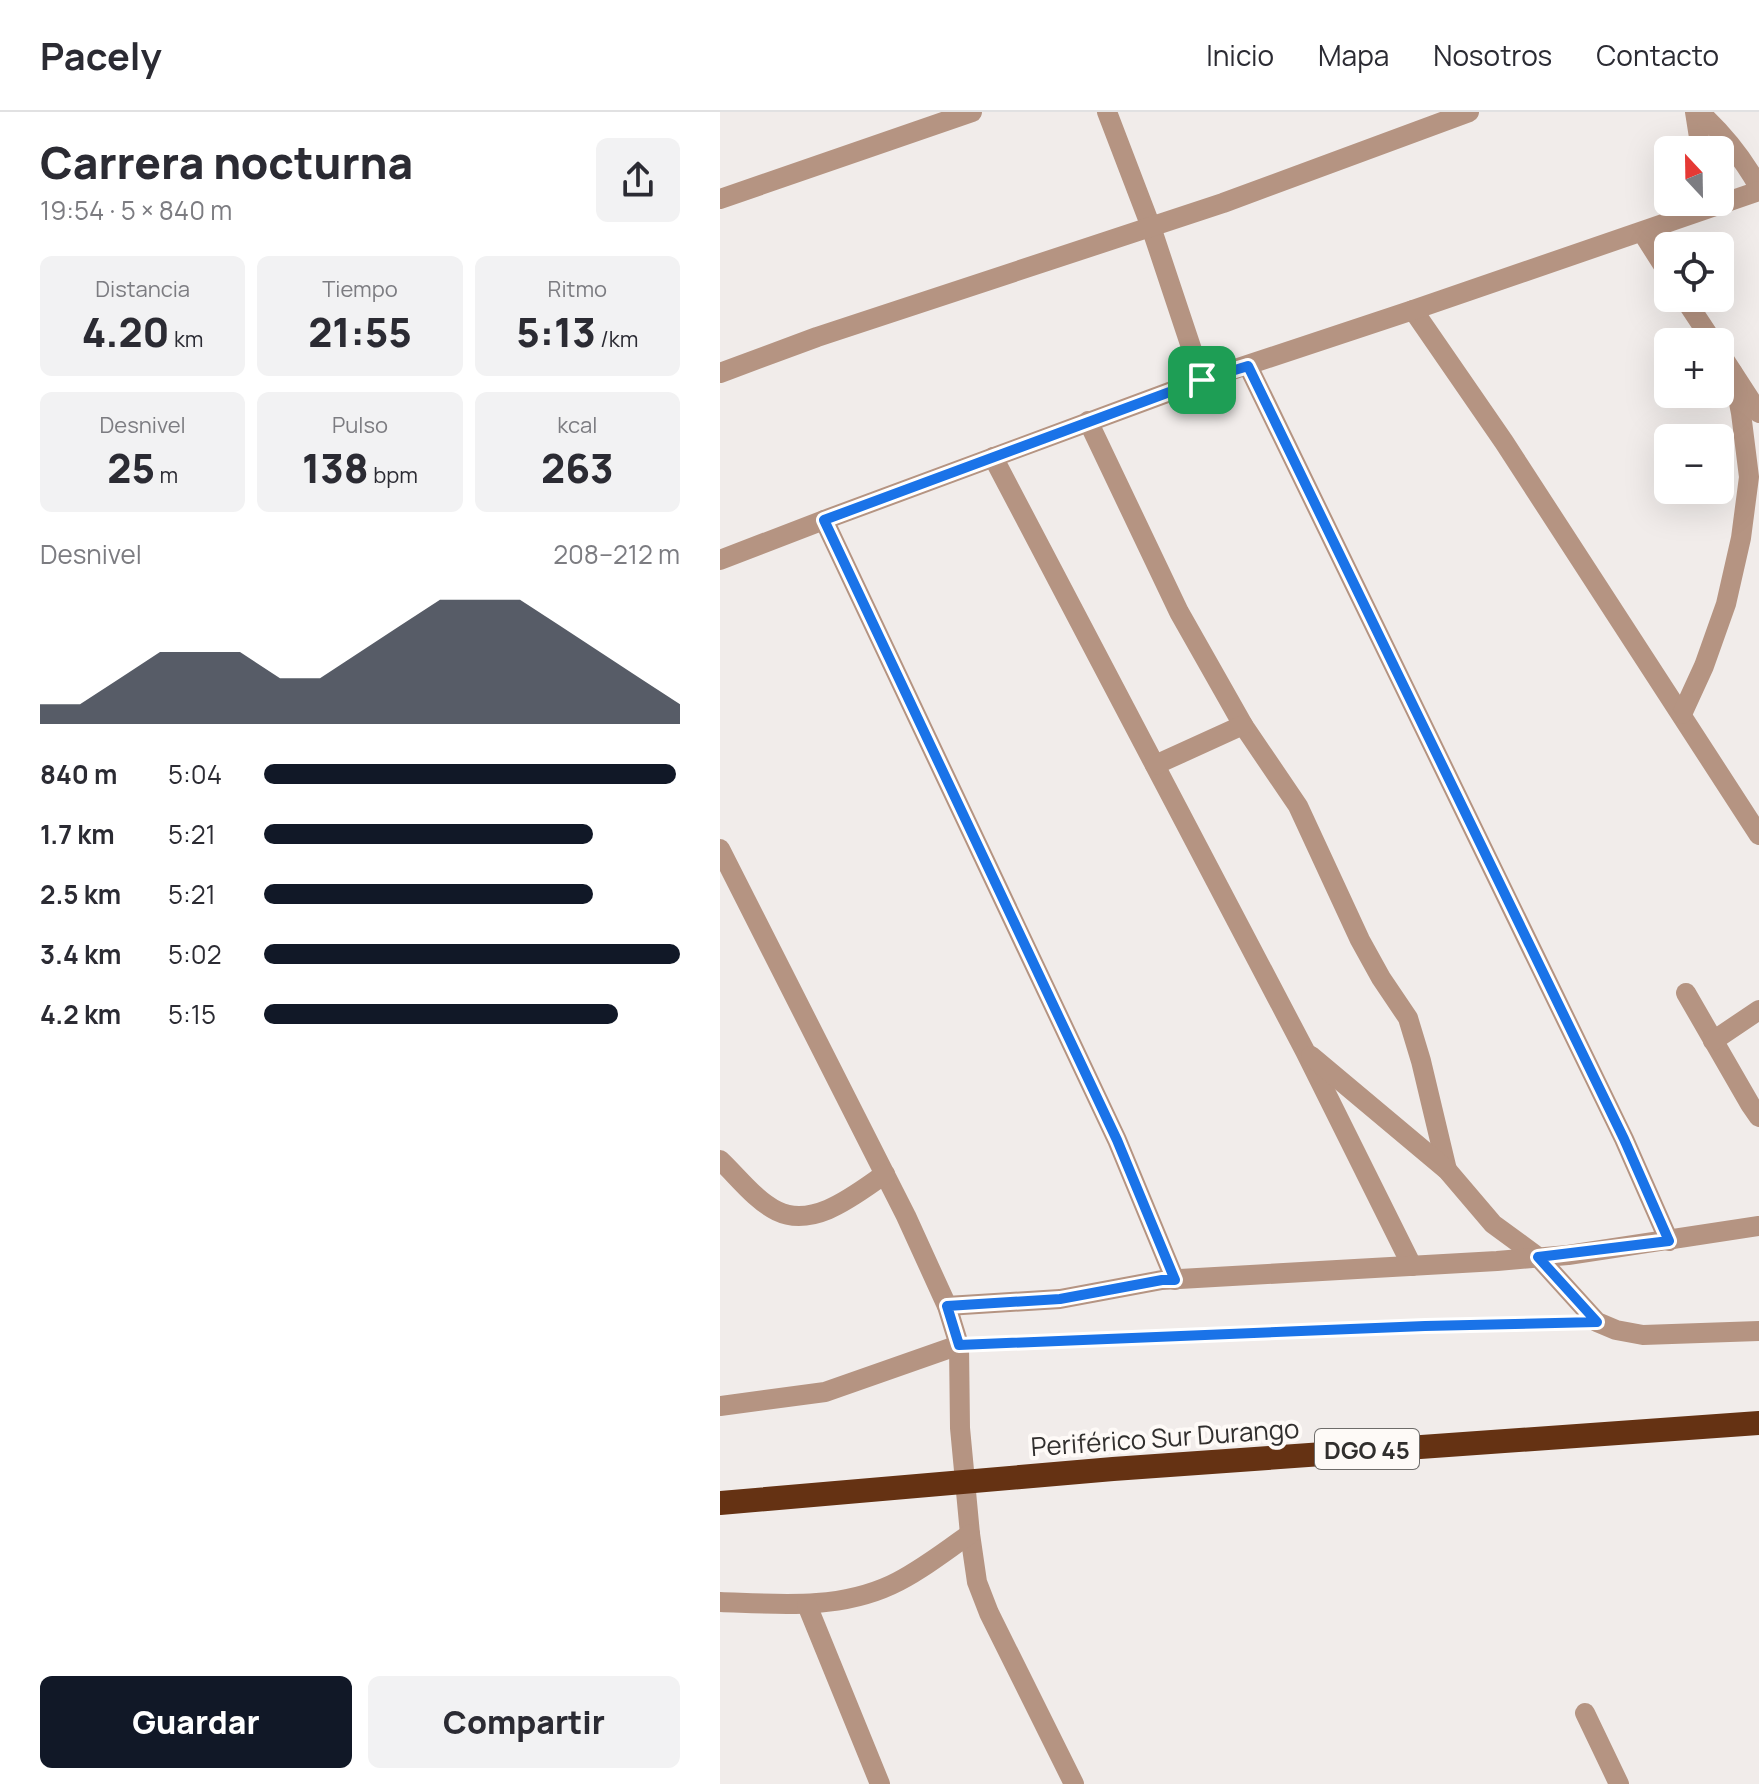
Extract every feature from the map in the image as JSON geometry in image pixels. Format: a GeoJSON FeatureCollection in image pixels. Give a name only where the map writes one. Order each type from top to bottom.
{"type":"FeatureCollection","features":[{"type":"Feature","properties":{"kind":"highway","name":"Periférico Sur Durango"},"geometry":{"type":"LineString","coordinates":[[720,1503],[1365,1450],[1759,1423]]}},
{"type":"Feature","properties":{"kind":"street"},"geometry":{"type":"LineString","coordinates":[[720,199],[972,112]]}},
{"type":"Feature","properties":{"kind":"street"},"geometry":{"type":"LineString","coordinates":[[1107,112],[1151,227],[1202,380]]}},
{"type":"Feature","properties":{"kind":"street"},"geometry":{"type":"LineString","coordinates":[[720,373],[817,337],[1223,203],[1469,112]]}},
{"type":"Feature","properties":{"kind":"street"},"geometry":{"type":"LineString","coordinates":[[1697,112],[1700,136]]}},
{"type":"Feature","properties":{"kind":"street"},"geometry":{"type":"LineString","coordinates":[[1697,112],[1730,143],[1759,189],[1734,197]]}},
{"type":"Feature","properties":{"kind":"street"},"geometry":{"type":"LineString","coordinates":[[720,560],[1202,380],[1682,216]]}},
{"type":"Feature","properties":{"kind":"street"},"geometry":{"type":"LineString","coordinates":[[1642,232],[1654,251]]}},
{"type":"Feature","properties":{"kind":"street"},"geometry":{"type":"LineString","coordinates":[[1413,310],[1504,442],[1759,835]]}},
{"type":"Feature","properties":{"kind":"street"},"geometry":{"type":"LineString","coordinates":[[1248,366],[1617,1124],[1669,1241]]}},
{"type":"Feature","properties":{"kind":"street"},"geometry":{"type":"LineString","coordinates":[[1734,375],[1759,413]]}},
{"type":"Feature","properties":{"kind":"street"},"geometry":{"type":"LineString","coordinates":[[1682,714],[1704,666],[1726,604],[1741,538],[1749,477],[1734,378]]}},
{"type":"Feature","properties":{"kind":"street"},"geometry":{"type":"LineString","coordinates":[[1088,421],[1179,612],[1243,725],[1298,806],[1360,940],[1408,1018],[1447,1170]]}},
{"type":"Feature","properties":{"kind":"street"},"geometry":{"type":"LineString","coordinates":[[993,457],[1305,1051],[1412,1266]]}},
{"type":"Feature","properties":{"kind":"street"},"geometry":{"type":"LineString","coordinates":[[824,520],[1117,1140],[1175,1280]]}},
{"type":"Feature","properties":{"kind":"street"},"geometry":{"type":"LineString","coordinates":[[1155,765],[1243,725]]}},
{"type":"Feature","properties":{"kind":"street"},"geometry":{"type":"LineString","coordinates":[[720,849],[885,1174],[947,1306],[959,1345],[960,1428],[977,1582],[989,1613],[1074,1784]]}},
{"type":"Feature","properties":{"kind":"street"},"geometry":{"type":"LineString","coordinates":[[1686,993],[1759,1117]]}},
{"type":"Feature","properties":{"kind":"street"},"geometry":{"type":"LineString","coordinates":[[1713,1041],[1759,1010]]}},
{"type":"Feature","properties":{"kind":"street"},"geometry":{"type":"LineString","coordinates":[[1305,1051],[1447,1170],[1493,1224],[1538,1257],[1597,1322],[1616,1330],[1643,1335],[1759,1331]]}},
{"type":"Feature","properties":{"kind":"street"},"geometry":{"type":"LineString","coordinates":[[720,1160],[755,1195],[778,1212],[805,1216],[838,1206],[885,1174]]}},
{"type":"Feature","properties":{"kind":"street"},"geometry":{"type":"LineString","coordinates":[[947,1306],[1060,1299],[1162,1280],[1538,1257],[1759,1226]]}},
{"type":"Feature","properties":{"kind":"street"},"geometry":{"type":"LineString","coordinates":[[720,1406],[825,1392],[959,1345]]}},
{"type":"Feature","properties":{"kind":"street"},"geometry":{"type":"LineString","coordinates":[[720,1602],[807,1605],[846,1600],[891,1585],[970,1534]]}},
{"type":"Feature","properties":{"kind":"street"},"geometry":{"type":"LineString","coordinates":[[807,1605],[880,1784]]}},
{"type":"Feature","properties":{"kind":"street"},"geometry":{"type":"LineString","coordinates":[[1585,1713],[1619,1784]]}},
{"type":"Feature","properties":{"kind":"path"},"geometry":{"type":"LineString","coordinates":[[959,1345],[1597,1322]]}},
{"type":"Feature","properties":{"kind":"route"},"geometry":{"type":"LineString","coordinates":[[1248,366],[1624,1139],[1669,1241],[1538,1257],[1597,1322],[959,1345],[947,1306],[1060,1299],[1175,1280],[1117,1140],[824,520],[1202,380],[1248,366]]}}]}
